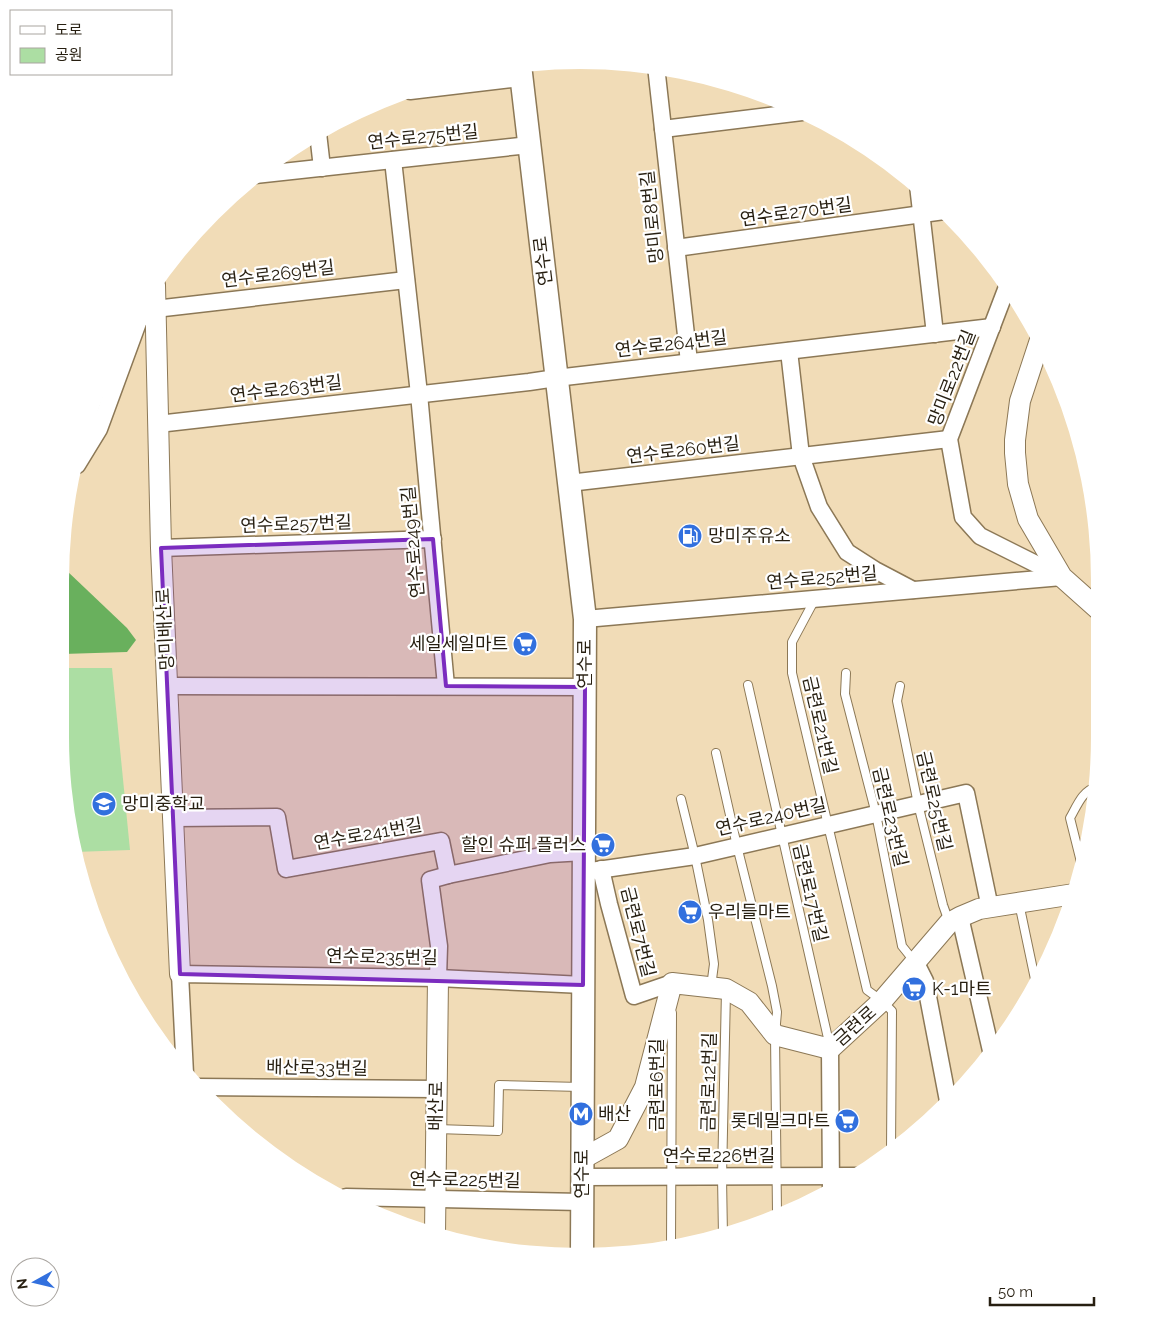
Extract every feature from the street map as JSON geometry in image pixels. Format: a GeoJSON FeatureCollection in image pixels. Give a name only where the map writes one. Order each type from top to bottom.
{"type":"FeatureCollection","features":[{"type":"Feature","properties":{"kind":"main road","name":"연수로"},"geometry":{"type":"LineString","coordinates":[[520,72],[585,619],[590,864],[583,985],[582,1248]]}},
{"type":"Feature","properties":{"kind":"street","name":"연수로"},"geometry":{"type":"LineString","coordinates":[[490,77],[515,73]]}},
{"type":"Feature","properties":{"kind":"street","name":"망미로8번길"},"geometry":{"type":"LineString","coordinates":[[657,75],[689,362]]}},
{"type":"Feature","properties":{"kind":"street"},"geometry":{"type":"LineString","coordinates":[[663,130],[789,114]]}},
{"type":"Feature","properties":{"kind":"street"},"geometry":{"type":"LineString","coordinates":[[319,140],[322,168]]}},
{"type":"Feature","properties":{"kind":"street","name":"연수로275번길"},"geometry":{"type":"LineString","coordinates":[[270,173],[529,145]]}},
{"type":"Feature","properties":{"kind":"street"},"geometry":{"type":"LineString","coordinates":[[393,160],[419,394]]}},
{"type":"Feature","properties":{"kind":"street"},"geometry":{"type":"LineString","coordinates":[[919,198],[934,334]]}},
{"type":"Feature","properties":{"kind":"street","name":"연수로270번길"},"geometry":{"type":"LineString","coordinates":[[676,248],[935,212]]}},
{"type":"Feature","properties":{"kind":"street","name":"연수로269번길"},"geometry":{"type":"LineString","coordinates":[[149,306],[406,280]]}},
{"type":"Feature","properties":{"kind":"street","name":"망미로22번길"},"geometry":{"type":"LineString","coordinates":[[1004,294],[949,439],[962,516],[980,536],[1062,577]]}},
{"type":"Feature","properties":{"kind":"street","name":"망미배산로"},"geometry":{"type":"LineString","coordinates":[[148,307],[158,424],[161,548],[180,974]]}},
{"type":"Feature","properties":{"kind":"street"},"geometry":{"type":"LineString","coordinates":[[85,451],[99,429],[143,314]]}},
{"type":"Feature","properties":{"kind":"street","name":"연수로264번길"},"geometry":{"type":"LineString","coordinates":[[556,378],[992,327]]}},
{"type":"Feature","properties":{"kind":"street"},"geometry":{"type":"LineString","coordinates":[[1037,350],[1020,401],[1015,440],[1018,484],[1028,519],[1062,577],[1091,603]]}},
{"type":"Feature","properties":{"kind":"street"},"geometry":{"type":"LineString","coordinates":[[789,351],[801,456],[819,507],[847,552],[913,590]]}},
{"type":"Feature","properties":{"kind":"street","name":"연수로263번길"},"geometry":{"type":"LineString","coordinates":[[158,424],[556,378]]}},
{"type":"Feature","properties":{"kind":"street","name":"연수로249번길"},"geometry":{"type":"LineString","coordinates":[[419,394],[446,686]]}},
{"type":"Feature","properties":{"kind":"street","name":"연수로260번길"},"geometry":{"type":"LineString","coordinates":[[569,483],[949,439]]}},
{"type":"Feature","properties":{"kind":"street","name":"연수로257번길"},"geometry":{"type":"LineString","coordinates":[[161,548],[432,539]]}},
{"type":"Feature","properties":{"kind":"street","name":"연수로252번길"},"geometry":{"type":"LineString","coordinates":[[585,619],[1062,577]]}},
{"type":"Feature","properties":{"kind":"street"},"geometry":{"type":"LineString","coordinates":[[167,686],[585,687]]}},
{"type":"Feature","properties":{"kind":"street","name":"연수로240번길"},"geometry":{"type":"LineString","coordinates":[[590,864],[695,856],[966,793],[990,908]]}},
{"type":"Feature","properties":{"kind":"street","name":"연수로241번길"},"geometry":{"type":"LineString","coordinates":[[173,818],[277,817],[286,869],[441,841],[448,875]]}},
{"type":"Feature","properties":{"kind":"street"},"geometry":{"type":"LineString","coordinates":[[438,978],[439,946],[430,880],[550,854],[590,864]]}},
{"type":"Feature","properties":{"kind":"street","name":"금련로7번길"},"geometry":{"type":"LineString","coordinates":[[590,864],[609,904],[634,996],[672,983]]}},
{"type":"Feature","properties":{"kind":"street"},"geometry":{"type":"LineString","coordinates":[[989,1044],[954,920],[979,910],[1065,898]]}},
{"type":"Feature","properties":{"kind":"street","name":"금련로"},"geometry":{"type":"LineString","coordinates":[[775,1035],[830,1049],[882,1001],[954,920]]}},
{"type":"Feature","properties":{"kind":"street"},"geometry":{"type":"LineString","coordinates":[[916,963],[925,981],[947,1094]]}},
{"type":"Feature","properties":{"kind":"street"},"geometry":{"type":"LineString","coordinates":[[180,974],[184,1060]]}},
{"type":"Feature","properties":{"kind":"street","name":"연수로235번길"},"geometry":{"type":"LineString","coordinates":[[180,974],[438,978],[583,985]]}},
{"type":"Feature","properties":{"kind":"street","name":"배산로"},"geometry":{"type":"LineString","coordinates":[[435,1227],[438,978]]}},
{"type":"Feature","properties":{"kind":"street"},"geometry":{"type":"LineString","coordinates":[[582,1168],[618,1139],[645,1087],[672,983],[719,988],[749,1002],[775,1035]]}},
{"type":"Feature","properties":{"kind":"street"},"geometry":{"type":"LineString","coordinates":[[830,1049],[831,1183]]}},
{"type":"Feature","properties":{"kind":"street","name":"배산로33번길"},"geometry":{"type":"LineString","coordinates":[[208,1087],[437,1089]]}},
{"type":"Feature","properties":{"kind":"street","name":"연수로226번길"},"geometry":{"type":"LineString","coordinates":[[582,1168],[671,1177],[777,1176],[830,1183]]}},
{"type":"Feature","properties":{"kind":"street","name":"연수로225번길"},"geometry":{"type":"LineString","coordinates":[[357,1197],[582,1202]]}},
{"type":"Feature","properties":{"kind":"lane","name":"금련로21번길"},"geometry":{"type":"LineString","coordinates":[[815,599],[792,642],[792,673],[868,990],[892,1011],[891,1143]]}},
{"type":"Feature","properties":{"kind":"lane","name":"금련로23번길"},"geometry":{"type":"LineString","coordinates":[[846,673],[845,694],[876,814],[902,946],[916,963]]}},
{"type":"Feature","properties":{"kind":"lane","name":"금련로17번길"},"geometry":{"type":"LineString","coordinates":[[748,685],[830,1049]]}},
{"type":"Feature","properties":{"kind":"lane","name":"금련로25번길"},"geometry":{"type":"LineString","coordinates":[[900,686],[898,701],[918,804],[943,905],[954,920]]}},
{"type":"Feature","properties":{"kind":"lane"},"geometry":{"type":"LineString","coordinates":[[716,753],[777,1012],[775,1035],[777,1209]]}},
{"type":"Feature","properties":{"kind":"lane"},"geometry":{"type":"LineString","coordinates":[[1078,850],[1070,818],[1082,797],[1088,791]]}},
{"type":"Feature","properties":{"kind":"lane","name":"금련로12번길"},"geometry":{"type":"LineString","coordinates":[[681,799],[708,920],[719,988],[723,1228]]}},
{"type":"Feature","properties":{"kind":"lane"},"geometry":{"type":"LineString","coordinates":[[1019,903],[1034,973]]}},
{"type":"Feature","properties":{"kind":"lane","name":"금련로6번길"},"geometry":{"type":"LineString","coordinates":[[671,1240],[672,983]]}},
{"type":"Feature","properties":{"kind":"lane"},"geometry":{"type":"LineString","coordinates":[[436,1129],[498,1131],[500,1085],[583,1087]]}},
{"type":"Feature","properties":{"kind":"highlighted area"},"geometry":{"type":"Polygon","coordinates":[[[433,539],[446,686],[585,687],[583,985],[180,974],[161,548],[433,539]]]}},
{"type":"Feature","properties":{"kind":"green space"},"geometry":{"type":"Polygon","coordinates":[[[69,573],[127,628],[136,640],[127,652],[69,654],[69,573]]]}},
{"type":"Feature","properties":{"kind":"green space"},"geometry":{"type":"Polygon","coordinates":[[[69,668],[112,668],[130,850],[82,852],[73,804],[70,770],[69,668]]]}},
{"type":"Feature","properties":{"kind":"place","name":"망미주유소"},"geometry":{"type":"Point","coordinates":[690,536]}},
{"type":"Feature","properties":{"kind":"place","name":"세일세일마트"},"geometry":{"type":"Point","coordinates":[525,644]}},
{"type":"Feature","properties":{"kind":"place","name":"망미중학교"},"geometry":{"type":"Point","coordinates":[104,804]}},
{"type":"Feature","properties":{"kind":"place","name":"할인 슈퍼 플러스"},"geometry":{"type":"Point","coordinates":[603,845]}},
{"type":"Feature","properties":{"kind":"place","name":"우리들마트"},"geometry":{"type":"Point","coordinates":[690,912]}},
{"type":"Feature","properties":{"kind":"place","name":"K-1마트"},"geometry":{"type":"Point","coordinates":[914,989]}},
{"type":"Feature","properties":{"kind":"place","name":"배산"},"geometry":{"type":"Point","coordinates":[581,1114]}},
{"type":"Feature","properties":{"kind":"place","name":"롯데밀크마트"},"geometry":{"type":"Point","coordinates":[847,1121]}}]}
